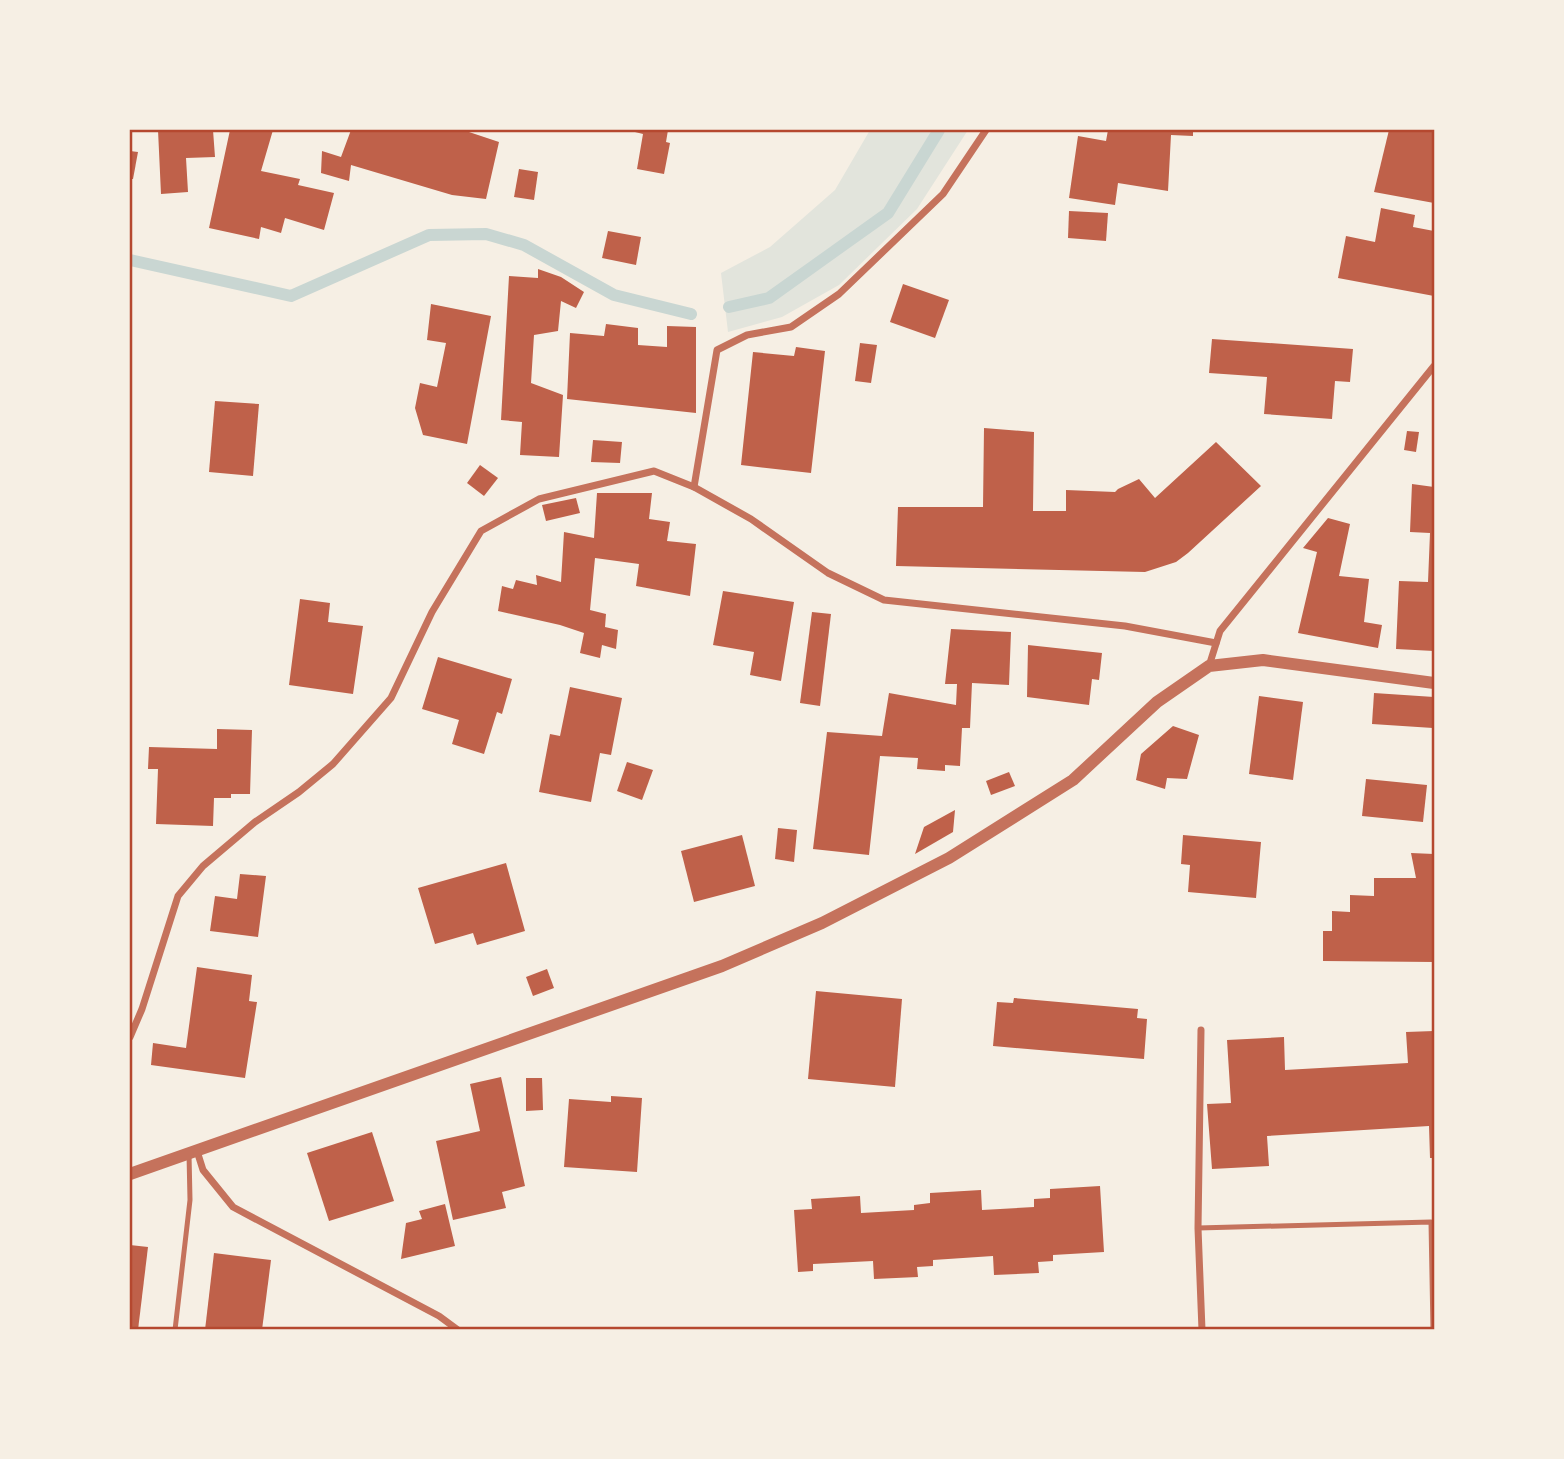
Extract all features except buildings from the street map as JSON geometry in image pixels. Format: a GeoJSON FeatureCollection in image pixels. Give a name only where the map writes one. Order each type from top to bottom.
{"type":"FeatureCollection","features":[{"type":"Feature","properties":{"kind":"street"},"geometry":{"type":"LineString","coordinates":[[694,487],[716,351],[747,335],[791,327],[839,294],[943,194],[986,130]]}},
{"type":"Feature","properties":{"kind":"street"},"geometry":{"type":"LineString","coordinates":[[1209,666],[1220,631],[1434,366]]}},
{"type":"Feature","properties":{"kind":"street"},"geometry":{"type":"LineString","coordinates":[[130,1037],[142,1009],[178,896],[203,866],[333,764],[391,698],[432,612],[481,531],[539,499],[653,471],[694,487],[751,519],[828,573],[884,600],[1125,626],[1216,643]]}},
{"type":"Feature","properties":{"kind":"street"},"geometry":{"type":"LineString","coordinates":[[130,1174],[722,966],[822,923],[949,858],[1073,780],[1157,702],[1209,666],[1262,660],[1434,683]]}},
{"type":"Feature","properties":{"kind":"street"},"geometry":{"type":"LineString","coordinates":[[1200,1030],[1198,1228],[1202,1329]]}},
{"type":"Feature","properties":{"kind":"street"},"geometry":{"type":"LineString","coordinates":[[193,1153],[233,1207],[439,1316],[458,1329]]}},
{"type":"Feature","properties":{"kind":"lane"},"geometry":{"type":"LineString","coordinates":[[174,1329],[193,1153]]}},
{"type":"Feature","properties":{"kind":"lane"},"geometry":{"type":"LineString","coordinates":[[1198,1228],[1431,1222],[1433,1329]]}},
{"type":"Feature","properties":{"kind":"shaded area"},"geometry":{"type":"Polygon","coordinates":[[[870,130],[968,130],[917,209],[839,285],[782,317],[728,332],[721,273],[770,247],[835,190],[870,130]]]}},
{"type":"Feature","properties":{"kind":"waterway"},"geometry":{"type":"LineString","coordinates":[[729,307],[769,298],[888,213],[939,130]]}},
{"type":"Feature","properties":{"kind":"waterway"},"geometry":{"type":"LineString","coordinates":[[130,260],[291,296],[429,235],[486,234],[524,245],[614,295],[691,314]]}}]}
